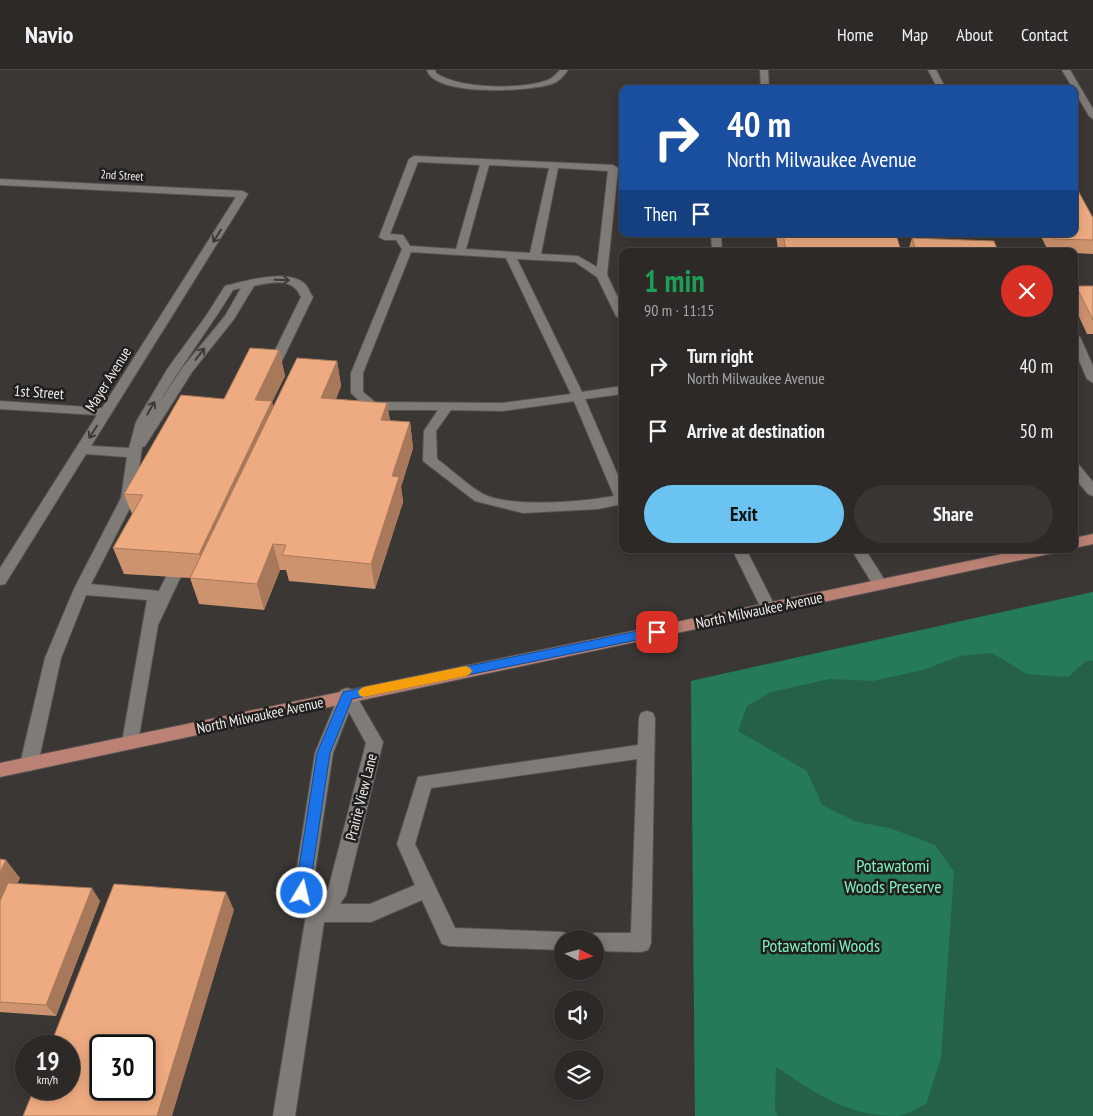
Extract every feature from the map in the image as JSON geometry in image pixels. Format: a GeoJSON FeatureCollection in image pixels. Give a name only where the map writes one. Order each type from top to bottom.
{"type":"FeatureCollection","features":[{"type":"Feature","properties":{"kind":"main road"},"geometry":{"type":"LineString","coordinates":[[1078,543],[1093,540]]}},
{"type":"Feature","properties":{"kind":"main road","name":"North Milwaukee Avenue"},"geometry":{"type":"LineString","coordinates":[[0,770],[1030,553]]}},
{"type":"Feature","properties":{"kind":"street"},"geometry":{"type":"LineString","coordinates":[[431,70],[432,74],[444,82],[470,86],[508,88],[535,86],[554,80],[564,70]]}},
{"type":"Feature","properties":{"kind":"street"},"geometry":{"type":"LineString","coordinates":[[764,70],[765,85]]}},
{"type":"Feature","properties":{"kind":"street"},"geometry":{"type":"LineString","coordinates":[[932,70],[940,85]]}},
{"type":"Feature","properties":{"kind":"street"},"geometry":{"type":"LineString","coordinates":[[1066,70],[1075,85]]}},
{"type":"Feature","properties":{"kind":"street"},"geometry":{"type":"LineString","coordinates":[[1078,90],[1093,116]]}},
{"type":"Feature","properties":{"kind":"street"},"geometry":{"type":"LineString","coordinates":[[407,249],[400,237],[384,237],[414,159],[613,168],[602,275]]}},
{"type":"Feature","properties":{"kind":"street"},"geometry":{"type":"LineString","coordinates":[[460,252],[485,162]]}},
{"type":"Feature","properties":{"kind":"street"},"geometry":{"type":"LineString","coordinates":[[535,256],[554,165]]}},
{"type":"Feature","properties":{"kind":"street","name":"2nd Street"},"geometry":{"type":"LineString","coordinates":[[0,182],[243,194]]}},
{"type":"Feature","properties":{"kind":"street","name":"Mayer Avenue"},"geometry":{"type":"LineString","coordinates":[[0,580],[243,194]]}},
{"type":"Feature","properties":{"kind":"street"},"geometry":{"type":"LineString","coordinates":[[407,249],[578,259],[602,275],[619,310]]}},
{"type":"Feature","properties":{"kind":"street"},"geometry":{"type":"LineString","coordinates":[[407,249],[358,373],[358,393],[372,406],[502,408],[619,390]]}},
{"type":"Feature","properties":{"kind":"street"},"geometry":{"type":"LineString","coordinates":[[510,255],[578,396],[619,493]]}},
{"type":"Feature","properties":{"kind":"street"},"geometry":{"type":"LineString","coordinates":[[29,764],[53,658],[81,589],[128,498],[134,453],[142,422],[174,368],[211,317],[229,288],[250,283],[289,280],[301,286],[306,297],[264,386]]}},
{"type":"Feature","properties":{"kind":"street"},"geometry":{"type":"LineString","coordinates":[[1078,346],[1093,379]]}},
{"type":"Feature","properties":{"kind":"street","name":"1st Street"},"geometry":{"type":"LineString","coordinates":[[0,405],[106,412]]}},
{"type":"Feature","properties":{"kind":"street"},"geometry":{"type":"LineString","coordinates":[[448,407],[430,431],[430,461],[480,498],[523,508],[598,504],[619,500]]}},
{"type":"Feature","properties":{"kind":"street"},"geometry":{"type":"LineString","coordinates":[[82,449],[134,453]]}},
{"type":"Feature","properties":{"kind":"street"},"geometry":{"type":"LineString","coordinates":[[1078,473],[1093,491]]}},
{"type":"Feature","properties":{"kind":"street"},"geometry":{"type":"LineString","coordinates":[[150,626],[188,546]]}},
{"type":"Feature","properties":{"kind":"street"},"geometry":{"type":"LineString","coordinates":[[741,553],[768,608]]}},
{"type":"Feature","properties":{"kind":"street"},"geometry":{"type":"LineString","coordinates":[[861,553],[880,584]]}},
{"type":"Feature","properties":{"kind":"street"},"geometry":{"type":"LineString","coordinates":[[81,589],[154,594],[130,742]]}},
{"type":"Feature","properties":{"kind":"street"},"geometry":{"type":"LineString","coordinates":[[284,1116],[316,913],[302,893],[324,753],[347,696]]}},
{"type":"Feature","properties":{"kind":"street","name":"Prairie View Lane"},"geometry":{"type":"LineString","coordinates":[[316,913],[336,895],[375,742],[347,696]]}},
{"type":"Feature","properties":{"kind":"street"},"geometry":{"type":"LineString","coordinates":[[604,942],[641,943],[647,718]]}},
{"type":"Feature","properties":{"kind":"street"},"geometry":{"type":"LineString","coordinates":[[554,941],[449,938],[406,844],[424,782],[646,751]]}},
{"type":"Feature","properties":{"kind":"street"},"geometry":{"type":"LineString","coordinates":[[316,913],[371,913],[426,888]]}},
{"type":"Feature","properties":{"kind":"green space","name":"Potawatomi Woods Preserve"},"geometry":{"type":"Polygon","coordinates":[[[1093,592],[1093,1116],[695,1116],[691,681],[1093,592]]]}},
{"type":"Feature","properties":{"kind":"green space","name":"Potawatomi Woods"},"geometry":{"type":"Polygon","coordinates":[[[1093,592],[1093,661],[1086,661],[1068,677],[1027,674],[992,653],[960,656],[923,670],[873,681],[830,679],[772,692],[747,706],[738,731],[807,771],[822,805],[857,822],[890,828],[935,845],[954,872],[941,1058],[926,1104],[898,1116],[862,1112],[832,1101],[804,1086],[776,1067],[775,1110],[778,1116],[695,1116],[691,681],[1093,592]]]}},
{"type":"Feature","properties":{"kind":"building"},"geometry":{"type":"Polygon","coordinates":[[[1078,190],[1093,218],[1093,240],[1053,239],[1052,237],[1078,237],[1078,190]]]}},
{"type":"Feature","properties":{"kind":"building"},"geometry":{"type":"Polygon","coordinates":[[[784,237],[897,237],[900,248],[785,248],[784,237]]]}},
{"type":"Feature","properties":{"kind":"building"},"geometry":{"type":"Polygon","coordinates":[[[912,238],[994,241],[997,248],[915,248],[912,238]]]}},
{"type":"Feature","properties":{"kind":"building"},"geometry":{"type":"Polygon","coordinates":[[[1078,286],[1093,286],[1093,320],[1078,290],[1078,286]]]}},
{"type":"Feature","properties":{"kind":"building"},"geometry":{"type":"Polygon","coordinates":[[[250,348],[279,350],[255,400],[272,401],[199,554],[113,548],[143,495],[124,494],[181,395],[224,399],[250,348]]]}},
{"type":"Feature","properties":{"kind":"building"},"geometry":{"type":"Polygon","coordinates":[[[297,358],[337,361],[321,398],[387,403],[381,420],[410,422],[392,476],[399,477],[371,564],[282,555],[286,545],[273,544],[257,584],[190,578],[297,358]]]}},
{"type":"Feature","properties":{"kind":"building"},"geometry":{"type":"Polygon","coordinates":[[[0,859],[6,860],[0,872],[0,859]]]}},
{"type":"Feature","properties":{"kind":"building"},"geometry":{"type":"Polygon","coordinates":[[[8,883],[92,888],[46,1005],[0,1002],[0,901],[8,883]]]}},
{"type":"Feature","properties":{"kind":"building"},"geometry":{"type":"Polygon","coordinates":[[[114,884],[226,892],[157,1116],[23,1116],[30,1100],[80,1100],[80,1035],[54,1035],[114,884]]]}},
{"type":"Feature","properties":{"kind":"slow traffic"},"geometry":{"type":"LineString","coordinates":[[364,692],[466,671]]}},
{"type":"Feature","properties":{"kind":"route"},"geometry":{"type":"LineString","coordinates":[[302,893],[324,753],[347,696],[657,632]]}}]}
